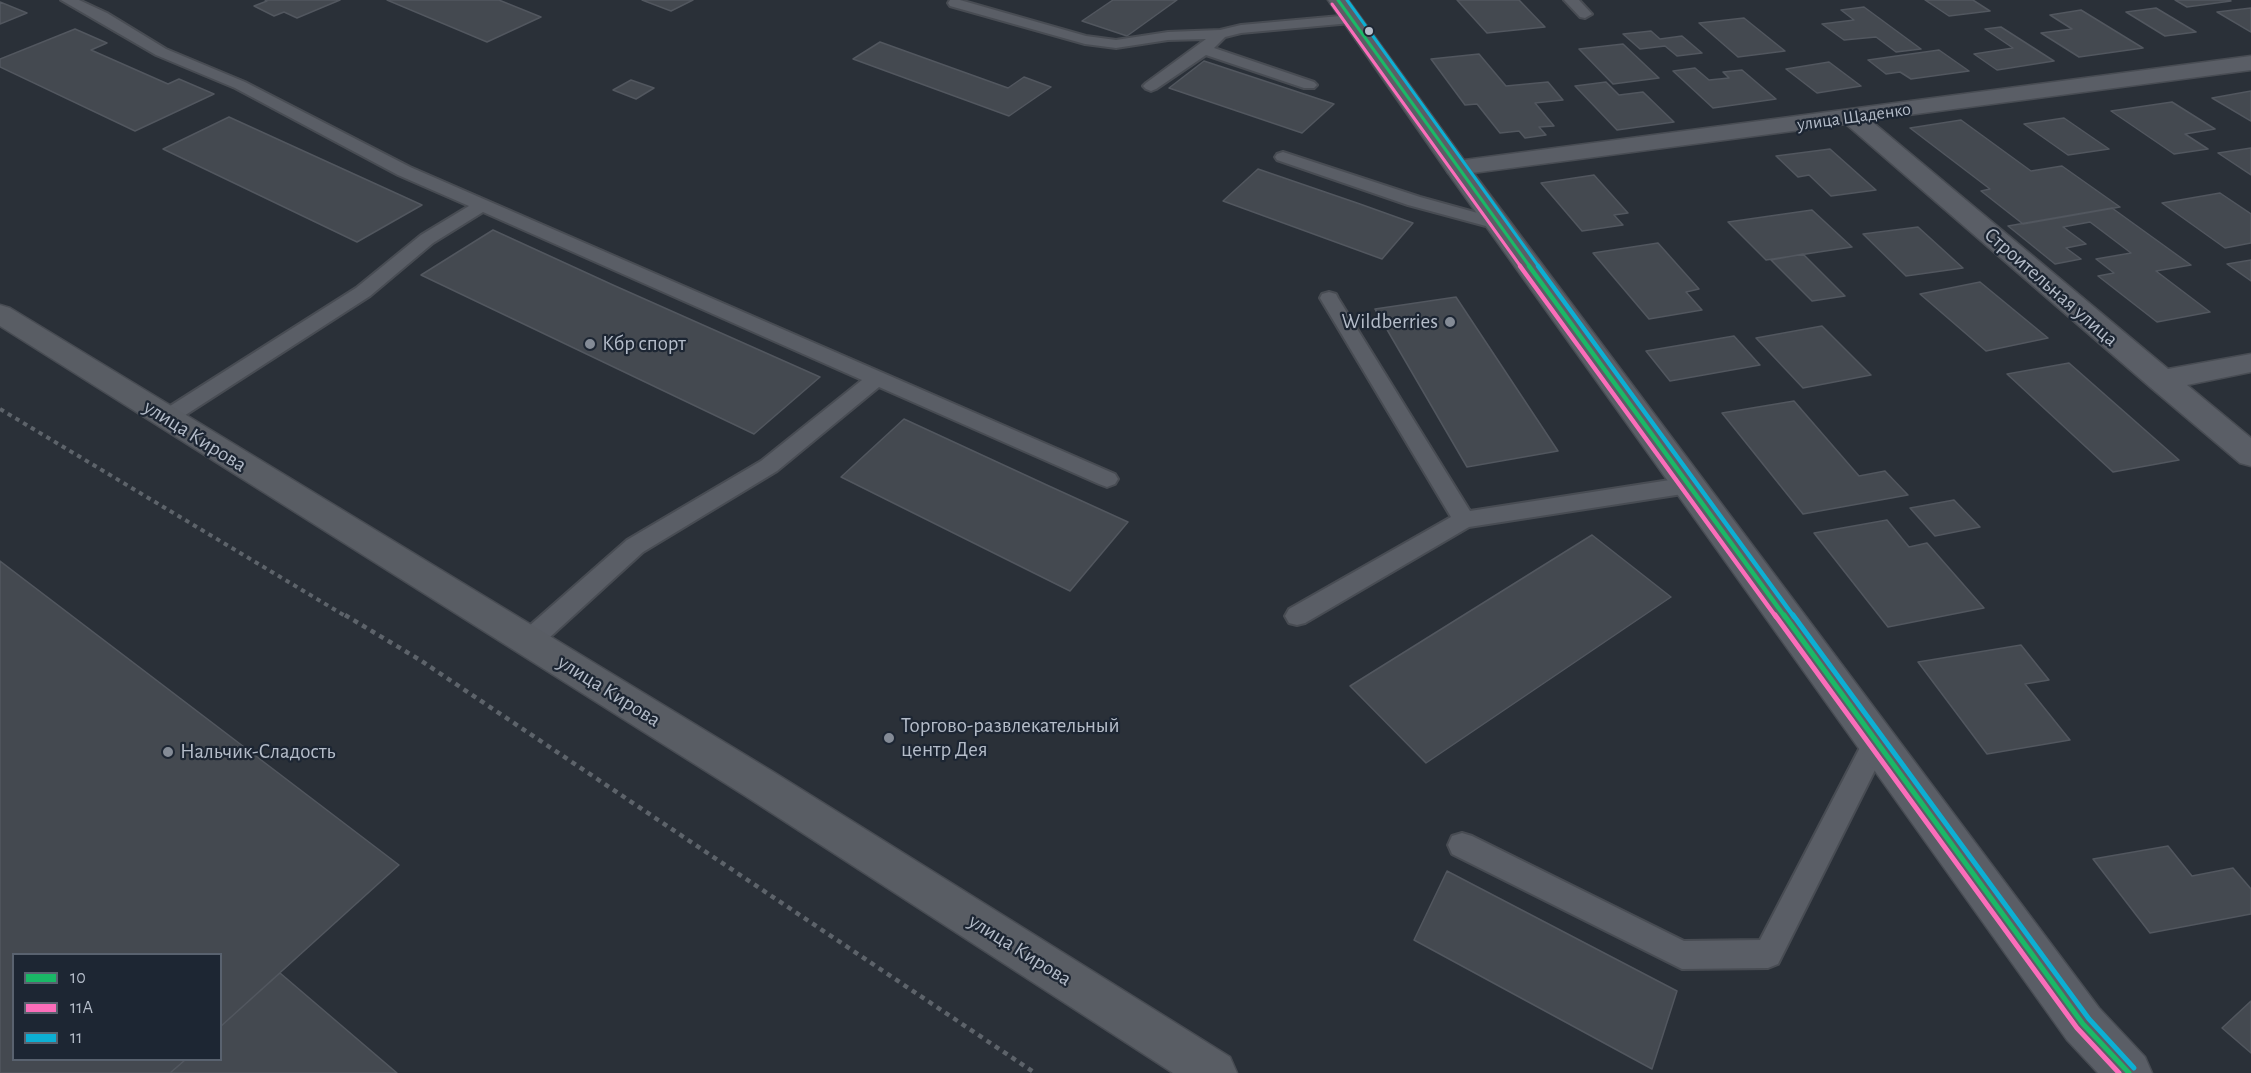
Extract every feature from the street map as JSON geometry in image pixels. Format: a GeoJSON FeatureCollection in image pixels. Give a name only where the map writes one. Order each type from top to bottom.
{"type":"FeatureCollection","features":[{"type":"Feature","properties":{"kind":"main road","name":"улица Кирова"},"geometry":{"type":"LineString","coordinates":[[0,314],[761,784],[1215,1073]]}},
{"type":"Feature","properties":{"kind":"street"},"geometry":{"type":"LineString","coordinates":[[1344,9],[1456,168],[2084,1024],[2129,1073]]}},
{"type":"Feature","properties":{"kind":"street","name":"улица Щаденко"},"geometry":{"type":"LineString","coordinates":[[1456,168],[1853,118],[2251,63]]}},
{"type":"Feature","properties":{"kind":"street","name":"Строительная улица"},"geometry":{"type":"LineString","coordinates":[[1853,118],[2251,455]]}},
{"type":"Feature","properties":{"kind":"street"},"geometry":{"type":"LineString","coordinates":[[2160,380],[2251,363]]}},
{"type":"Feature","properties":{"kind":"street"},"geometry":{"type":"LineString","coordinates":[[2084,1024],[2097,1073]]}},
{"type":"Feature","properties":{"kind":"lane"},"geometry":{"type":"LineString","coordinates":[[68,0],[102,16],[161,52],[240,86],[404,171],[1107,479]]}},
{"type":"Feature","properties":{"kind":"lane"},"geometry":{"type":"LineString","coordinates":[[1571,0],[1585,14]]}},
{"type":"Feature","properties":{"kind":"lane"},"geometry":{"type":"LineString","coordinates":[[955,3],[1085,40],[1116,44],[1168,36],[1220,34],[1344,9]]}},
{"type":"Feature","properties":{"kind":"lane"},"geometry":{"type":"LineString","coordinates":[[1151,86],[1204,49],[1220,34]]}},
{"type":"Feature","properties":{"kind":"lane"},"geometry":{"type":"LineString","coordinates":[[1204,49],[1309,85]]}},
{"type":"Feature","properties":{"kind":"lane"},"geometry":{"type":"LineString","coordinates":[[1283,157],[1414,201],[1497,224]]}},
{"type":"Feature","properties":{"kind":"lane"},"geometry":{"type":"LineString","coordinates":[[166,418],[363,292],[427,239],[481,206]]}},
{"type":"Feature","properties":{"kind":"lane"},"geometry":{"type":"LineString","coordinates":[[1329,298],[1464,520]]}},
{"type":"Feature","properties":{"kind":"lane"},"geometry":{"type":"LineString","coordinates":[[529,641],[635,546],[769,466],[877,378]]}},
{"type":"Feature","properties":{"kind":"lane"},"geometry":{"type":"LineString","coordinates":[[1297,616],[1464,520],[1689,485]]}},
{"type":"Feature","properties":{"kind":"lane"},"geometry":{"type":"LineString","coordinates":[[1462,845],[1682,955],[1768,954],[1876,742]]}},
{"type":"Feature","properties":{"kind":"path"},"geometry":{"type":"LineString","coordinates":[[0,408],[420,660],[1035,1073]]}},
{"type":"Feature","properties":{"kind":"building"},"geometry":{"type":"Polygon","coordinates":[[[265,0],[340,0],[297,18],[284,12],[274,16],[254,6],[267,1],[265,0]]]}},
{"type":"Feature","properties":{"kind":"building"},"geometry":{"type":"Polygon","coordinates":[[[387,0],[499,0],[541,17],[487,42],[387,0]]]}},
{"type":"Feature","properties":{"kind":"building"},"geometry":{"type":"Polygon","coordinates":[[[642,0],[693,0],[671,11],[642,0]]]}},
{"type":"Feature","properties":{"kind":"building"},"geometry":{"type":"Polygon","coordinates":[[[1113,0],[1177,0],[1127,36],[1082,21],[1113,0]]]}},
{"type":"Feature","properties":{"kind":"building"},"geometry":{"type":"Polygon","coordinates":[[[1457,0],[1519,0],[1545,27],[1487,33],[1457,0]]]}},
{"type":"Feature","properties":{"kind":"building"},"geometry":{"type":"Polygon","coordinates":[[[1925,0],[1973,0],[1990,11],[1949,16],[1925,0]]]}},
{"type":"Feature","properties":{"kind":"building"},"geometry":{"type":"Polygon","coordinates":[[[2175,0],[2229,0],[2231,1],[2187,7],[2175,0]]]}},
{"type":"Feature","properties":{"kind":"building"},"geometry":{"type":"Polygon","coordinates":[[[0,2],[27,13],[0,24],[0,2]]]}},
{"type":"Feature","properties":{"kind":"building"},"geometry":{"type":"Polygon","coordinates":[[[1864,7],[1921,49],[1896,52],[1876,37],[1844,40],[1822,24],[1854,20],[1841,10],[1864,7]]]}},
{"type":"Feature","properties":{"kind":"building"},"geometry":{"type":"Polygon","coordinates":[[[2156,8],[2196,32],[2165,36],[2126,12],[2156,8]]]}},
{"type":"Feature","properties":{"kind":"building"},"geometry":{"type":"Polygon","coordinates":[[[2251,8],[2251,32],[2217,12],[2251,8]]]}},
{"type":"Feature","properties":{"kind":"building"},"geometry":{"type":"Polygon","coordinates":[[[2081,10],[2143,48],[2079,57],[2041,33],[2072,29],[2050,15],[2081,10]]]}},
{"type":"Feature","properties":{"kind":"building"},"geometry":{"type":"Polygon","coordinates":[[[1744,18],[1785,51],[1738,57],[1699,23],[1744,18]]]}},
{"type":"Feature","properties":{"kind":"building"},"geometry":{"type":"Polygon","coordinates":[[[2001,27],[2054,61],[1997,70],[1974,54],[2013,48],[1985,29],[2001,27]]]}},
{"type":"Feature","properties":{"kind":"building"},"geometry":{"type":"Polygon","coordinates":[[[75,29],[107,43],[91,50],[168,84],[179,79],[214,94],[135,131],[0,67],[0,59],[75,29]]]}},
{"type":"Feature","properties":{"kind":"building"},"geometry":{"type":"Polygon","coordinates":[[[1651,31],[1660,39],[1682,36],[1702,53],[1677,56],[1665,46],[1640,49],[1623,34],[1651,31]]]}},
{"type":"Feature","properties":{"kind":"building"},"geometry":{"type":"Polygon","coordinates":[[[880,42],[1008,88],[1024,77],[1051,87],[1009,116],[853,59],[880,42]]]}},
{"type":"Feature","properties":{"kind":"building"},"geometry":{"type":"Polygon","coordinates":[[[1623,44],[1659,78],[1613,84],[1579,49],[1623,44]]]}},
{"type":"Feature","properties":{"kind":"building"},"geometry":{"type":"Polygon","coordinates":[[[1939,50],[1969,71],[1911,79],[1900,72],[1886,74],[1868,60],[1939,50]]]}},
{"type":"Feature","properties":{"kind":"building"},"geometry":{"type":"Polygon","coordinates":[[[1479,54],[1506,86],[1548,82],[1563,100],[1535,103],[1554,126],[1539,127],[1546,135],[1525,138],[1519,131],[1500,133],[1477,104],[1465,105],[1431,59],[1479,54]]]}},
{"type":"Feature","properties":{"kind":"building"},"geometry":{"type":"Polygon","coordinates":[[[1204,61],[1334,104],[1302,133],[1169,88],[1204,61]]]}},
{"type":"Feature","properties":{"kind":"building"},"geometry":{"type":"Polygon","coordinates":[[[1829,62],[1861,86],[1817,93],[1786,69],[1829,62]]]}},
{"type":"Feature","properties":{"kind":"building"},"geometry":{"type":"Polygon","coordinates":[[[1695,68],[1709,80],[1729,78],[1723,72],[1742,70],[1776,99],[1713,108],[1673,71],[1695,68]]]}},
{"type":"Feature","properties":{"kind":"building"},"geometry":{"type":"Polygon","coordinates":[[[631,80],[654,88],[636,99],[613,90],[631,80]]]}},
{"type":"Feature","properties":{"kind":"building"},"geometry":{"type":"Polygon","coordinates":[[[1606,82],[1619,95],[1643,92],[1674,122],[1617,130],[1575,86],[1606,82]]]}},
{"type":"Feature","properties":{"kind":"building"},"geometry":{"type":"Polygon","coordinates":[[[2251,91],[2251,121],[2212,98],[2251,91]]]}},
{"type":"Feature","properties":{"kind":"building"},"geometry":{"type":"Polygon","coordinates":[[[2172,102],[2215,129],[2185,134],[2208,149],[2174,154],[2111,111],[2172,102]]]}},
{"type":"Feature","properties":{"kind":"building"},"geometry":{"type":"Polygon","coordinates":[[[229,117],[422,205],[357,242],[163,149],[229,117]]]}},
{"type":"Feature","properties":{"kind":"building"},"geometry":{"type":"Polygon","coordinates":[[[2064,118],[2109,149],[2068,155],[2024,124],[2064,118]]]}},
{"type":"Feature","properties":{"kind":"building"},"geometry":{"type":"Polygon","coordinates":[[[1961,120],[2031,171],[2062,166],[2120,207],[2023,224],[1981,191],[1990,189],[1910,128],[1961,120]]]}},
{"type":"Feature","properties":{"kind":"building"},"geometry":{"type":"Polygon","coordinates":[[[2251,148],[2251,175],[2218,153],[2251,148]]]}},
{"type":"Feature","properties":{"kind":"building"},"geometry":{"type":"Polygon","coordinates":[[[1830,149],[1876,190],[1831,196],[1809,175],[1798,177],[1776,156],[1830,149]]]}},
{"type":"Feature","properties":{"kind":"building"},"geometry":{"type":"Polygon","coordinates":[[[1258,169],[1413,223],[1382,259],[1223,201],[1258,169]]]}},
{"type":"Feature","properties":{"kind":"building"},"geometry":{"type":"Polygon","coordinates":[[[1594,175],[1628,213],[1614,215],[1623,225],[1582,231],[1541,183],[1594,175]]]}},
{"type":"Feature","properties":{"kind":"building"},"geometry":{"type":"Polygon","coordinates":[[[2220,193],[2251,214],[2251,243],[2225,248],[2162,203],[2220,193]]]}},
{"type":"Feature","properties":{"kind":"building"},"geometry":{"type":"Polygon","coordinates":[[[2112,208],[2191,265],[2156,271],[2210,312],[2157,322],[2098,276],[2114,273],[2096,259],[2131,253],[2090,222],[2063,227],[2086,244],[2066,248],[2081,259],[2055,264],[2008,226],[2112,208]]]}},
{"type":"Feature","properties":{"kind":"building"},"geometry":{"type":"Polygon","coordinates":[[[1812,210],[1852,247],[1766,260],[1728,222],[1812,210]]]}},
{"type":"Feature","properties":{"kind":"building"},"geometry":{"type":"Polygon","coordinates":[[[1918,227],[1963,268],[1906,276],[1863,234],[1918,227]]]}},
{"type":"Feature","properties":{"kind":"building"},"geometry":{"type":"Polygon","coordinates":[[[493,230],[820,377],[754,434],[421,275],[493,230]]]}},
{"type":"Feature","properties":{"kind":"building"},"geometry":{"type":"Polygon","coordinates":[[[1658,243],[1699,289],[1686,292],[1702,310],[1649,319],[1593,253],[1658,243]]]}},
{"type":"Feature","properties":{"kind":"building"},"geometry":{"type":"Polygon","coordinates":[[[1803,254],[1845,296],[1812,301],[1771,260],[1803,254]]]}},
{"type":"Feature","properties":{"kind":"building"},"geometry":{"type":"Polygon","coordinates":[[[2251,260],[2251,281],[2227,264],[2251,260]]]}},
{"type":"Feature","properties":{"kind":"building"},"geometry":{"type":"Polygon","coordinates":[[[1980,282],[2048,338],[1986,351],[1920,294],[1980,282]]]}},
{"type":"Feature","properties":{"kind":"building"},"geometry":{"type":"Polygon","coordinates":[[[1456,297],[1558,451],[1467,467],[1375,309],[1456,297]]]}},
{"type":"Feature","properties":{"kind":"building"},"geometry":{"type":"Polygon","coordinates":[[[1822,326],[1871,375],[1803,388],[1756,338],[1822,326]]]}},
{"type":"Feature","properties":{"kind":"building"},"geometry":{"type":"Polygon","coordinates":[[[1734,336],[1760,365],[1670,381],[1646,351],[1734,336]]]}},
{"type":"Feature","properties":{"kind":"building"},"geometry":{"type":"Polygon","coordinates":[[[2069,363],[2179,460],[2113,472],[2007,374],[2069,363]]]}},
{"type":"Feature","properties":{"kind":"building"},"geometry":{"type":"Polygon","coordinates":[[[1794,401],[1859,476],[1885,471],[1908,495],[1803,514],[1722,413],[1794,401]]]}},
{"type":"Feature","properties":{"kind":"building"},"geometry":{"type":"Polygon","coordinates":[[[904,419],[1128,522],[1070,591],[841,477],[904,419]]]}},
{"type":"Feature","properties":{"kind":"building"},"geometry":{"type":"Polygon","coordinates":[[[1954,500],[1980,527],[1935,536],[1910,508],[1954,500]]]}},
{"type":"Feature","properties":{"kind":"building"},"geometry":{"type":"Polygon","coordinates":[[[1887,520],[1909,547],[1927,543],[1984,608],[1888,627],[1814,533],[1887,520]]]}},
{"type":"Feature","properties":{"kind":"building"},"geometry":{"type":"Polygon","coordinates":[[[1592,535],[1671,597],[1426,763],[1350,686],[1592,535]]]}},
{"type":"Feature","properties":{"kind":"building"},"geometry":{"type":"Polygon","coordinates":[[[0,561],[399,865],[222,1025],[222,953],[12,953],[12,1061],[184,1061],[170,1073],[0,1073],[0,561]]]}},
{"type":"Feature","properties":{"kind":"building"},"geometry":{"type":"Polygon","coordinates":[[[2021,645],[2049,680],[2025,684],[2070,740],[1987,754],[1918,662],[2021,645]]]}},
{"type":"Feature","properties":{"kind":"building"},"geometry":{"type":"Polygon","coordinates":[[[2168,846],[2192,876],[2233,868],[2251,889],[2251,914],[2150,933],[2093,859],[2168,846]]]}},
{"type":"Feature","properties":{"kind":"building"},"geometry":{"type":"Polygon","coordinates":[[[1447,871],[1677,991],[1652,1069],[1414,940],[1447,871]]]}},
{"type":"Feature","properties":{"kind":"building"},"geometry":{"type":"Polygon","coordinates":[[[280,973],[397,1073],[170,1073],[184,1061],[222,1061],[222,1025],[280,973]]]}},
{"type":"Feature","properties":{"kind":"building"},"geometry":{"type":"Polygon","coordinates":[[[2251,1001],[2251,1053],[2222,1028],[2251,1001]]]}},
{"type":"Feature","properties":{"kind":"transit line","name":"10"},"geometry":{"type":"LineString","coordinates":[[1338,0],[1457,168],[2083,1024],[2129,1073]]}},
{"type":"Feature","properties":{"kind":"transit line","name":"11"},"geometry":{"type":"LineString","coordinates":[[1347,0],[1463,164],[2089,1019],[2134,1068]]}},
{"type":"Feature","properties":{"kind":"transit line","name":"11А"},"geometry":{"type":"LineString","coordinates":[[1332,4],[1451,172],[2077,1028],[2119,1073]]}},
{"type":"Feature","properties":{"kind":"place","name":"Wildberries"},"geometry":{"type":"Point","coordinates":[1450,322]}},
{"type":"Feature","properties":{"kind":"place","name":"Кбр спорт"},"geometry":{"type":"Point","coordinates":[590,344]}},
{"type":"Feature","properties":{"kind":"place","name":"Торгово-развлекательный центр Дея"},"geometry":{"type":"Point","coordinates":[889,738]}},
{"type":"Feature","properties":{"kind":"place","name":"Нальчик-Сладость"},"geometry":{"type":"Point","coordinates":[168,752]}}]}
